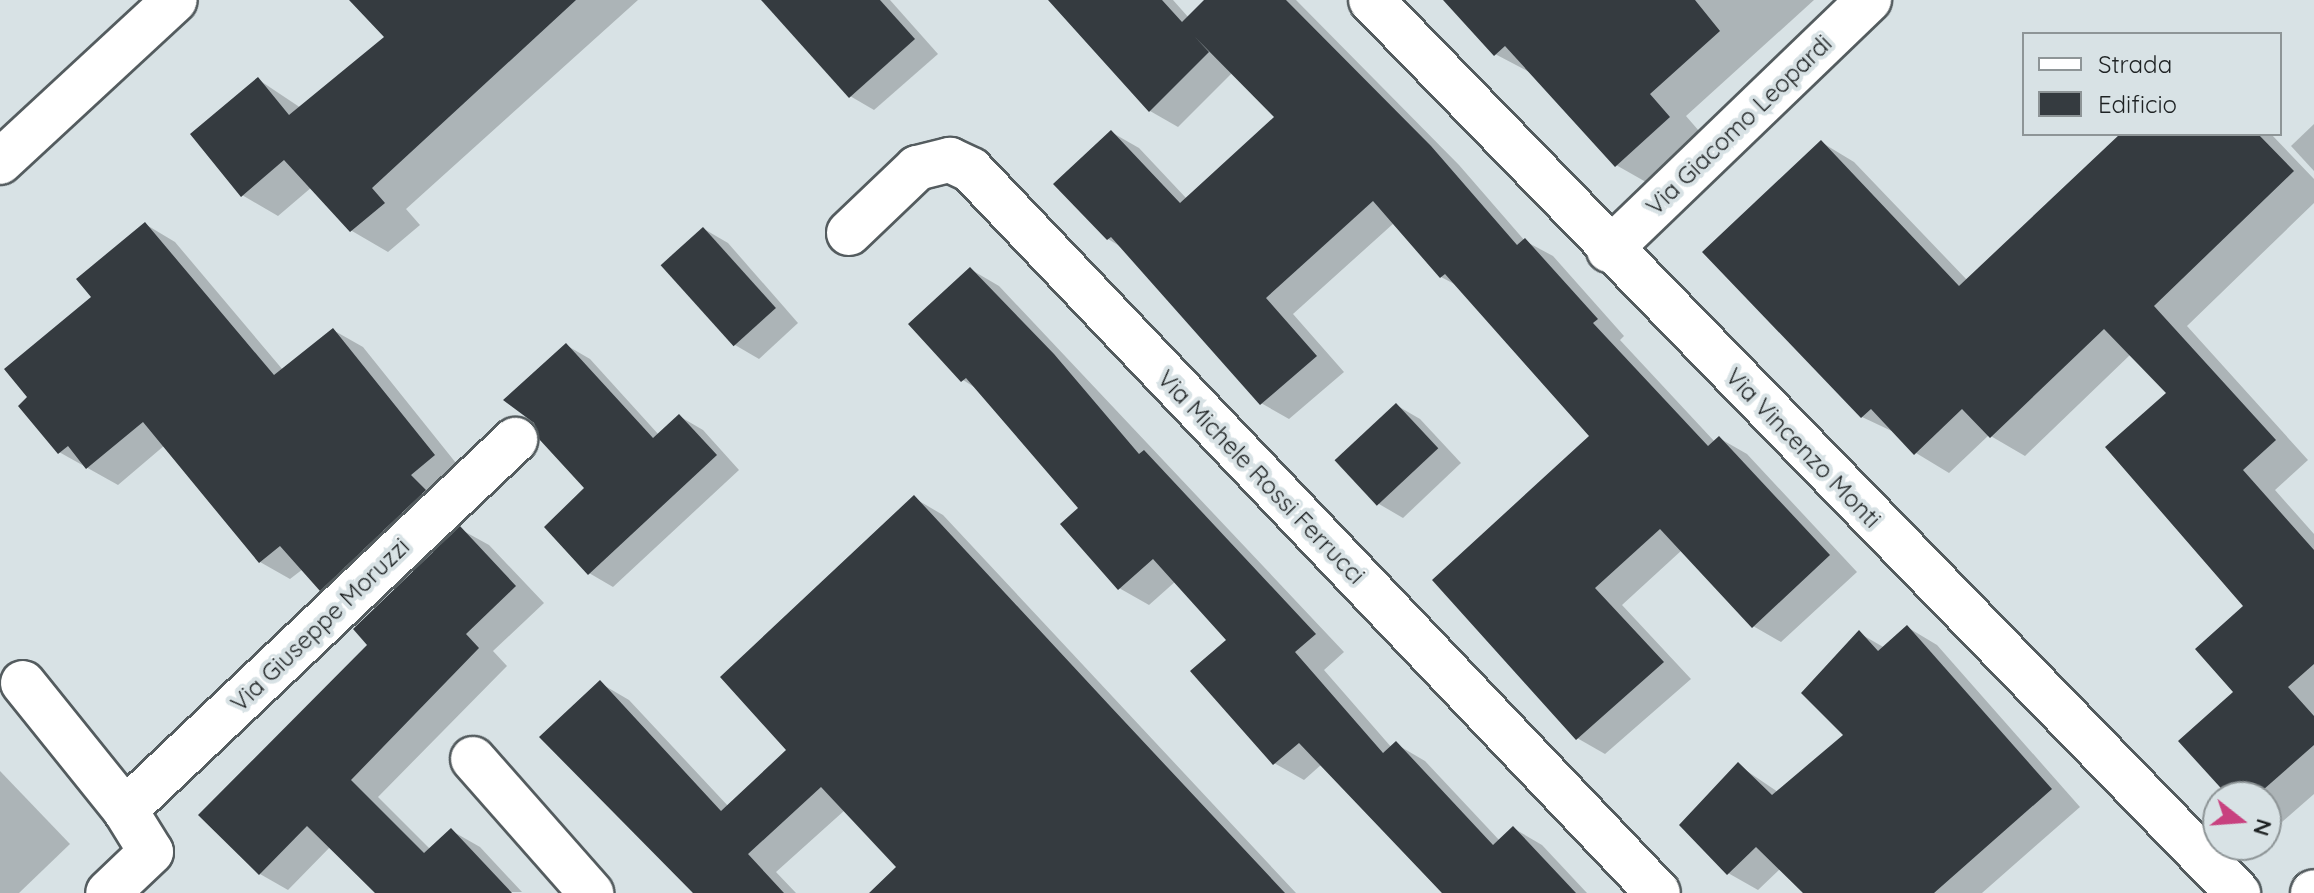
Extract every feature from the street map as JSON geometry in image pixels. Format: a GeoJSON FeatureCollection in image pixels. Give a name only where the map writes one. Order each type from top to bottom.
{"type":"FeatureCollection","features":[{"type":"Feature","properties":{"kind":"street"},"geometry":{"type":"LineString","coordinates":[[0,162],[175,0]]}},
{"type":"Feature","properties":{"kind":"street","name":"Via Vincenzo Monti"},"geometry":{"type":"LineString","coordinates":[[1371,0],[1609,250],[2238,893]]}},
{"type":"Feature","properties":{"kind":"street","name":"Via Giacomo Leopardi"},"geometry":{"type":"LineString","coordinates":[[1609,250],[1869,0]]}},
{"type":"Feature","properties":{"kind":"street","name":"Via Michele Rossi Ferrucci"},"geometry":{"type":"LineString","coordinates":[[849,233],[917,168],[950,160],[971,170],[1658,893]]}},
{"type":"Feature","properties":{"kind":"street","name":"Via Giuseppe Moruzzi"},"geometry":{"type":"LineString","coordinates":[[125,810],[515,440]]}},
{"type":"Feature","properties":{"kind":"street"},"geometry":{"type":"LineString","coordinates":[[23,683],[125,810],[151,852],[108,893]]}},
{"type":"Feature","properties":{"kind":"street"},"geometry":{"type":"LineString","coordinates":[[473,759],[591,893]]}},
{"type":"Feature","properties":{"kind":"building"},"geometry":{"type":"Polygon","coordinates":[[[349,0],[576,0],[372,188],[385,203],[350,232],[284,160],[241,197],[190,134],[258,77],[289,115],[384,37],[349,0]]]}},
{"type":"Feature","properties":{"kind":"building"},"geometry":{"type":"Polygon","coordinates":[[[761,0],[880,0],[915,39],[849,98],[761,0]]]}},
{"type":"Feature","properties":{"kind":"building"},"geometry":{"type":"Polygon","coordinates":[[[1048,0],[1162,0],[1182,22],[1204,0],[1286,0],[1431,146],[1517,245],[1525,238],[1598,319],[1593,323],[1708,446],[1719,436],[1830,555],[1752,628],[1660,529],[1595,588],[1664,662],[1576,740],[1432,580],[1589,436],[1445,274],[1440,278],[1373,201],[1266,298],[1317,356],[1260,405],[1111,237],[1107,240],[1053,184],[1111,130],[1180,203],[1274,117],[1195,37],[1209,52],[1149,112],[1048,0]]]}},
{"type":"Feature","properties":{"kind":"building"},"geometry":{"type":"Polygon","coordinates":[[[1443,0],[1695,0],[1720,31],[1650,94],[1670,117],[1615,167],[1505,46],[1494,56],[1443,0]]]}},
{"type":"Feature","properties":{"kind":"building"},"geometry":{"type":"Polygon","coordinates":[[[2118,136],[2260,136],[2294,171],[2154,306],[2276,440],[2243,470],[2314,550],[2314,664],[2288,687],[2314,716],[2314,745],[2273,781],[2214,781],[2178,741],[2233,692],[2195,649],[2243,606],[2105,447],[2166,393],[2104,329],[1990,438],[1962,409],[1914,455],[1871,409],[1861,418],[1702,252],[1821,140],[1959,286],[2118,136]]]}},
{"type":"Feature","properties":{"kind":"building"},"geometry":{"type":"Polygon","coordinates":[[[145,222],[274,375],[333,328],[435,455],[411,475],[426,490],[320,591],[280,546],[259,563],[143,422],[86,469],[68,446],[58,454],[18,406],[27,397],[4,369],[91,297],[76,279],[145,222]]]}},
{"type":"Feature","properties":{"kind":"building"},"geometry":{"type":"Polygon","coordinates":[[[703,227],[776,308],[734,346],[661,265],[703,227]]]}},
{"type":"Feature","properties":{"kind":"building"},"geometry":{"type":"Polygon","coordinates":[[[970,267],[1054,354],[1139,454],[1144,450],[1316,634],[1295,652],[1383,753],[1396,741],[1493,845],[1513,826],[1576,893],[1442,893],[1299,743],[1273,765],[1190,671],[1226,640],[1153,559],[1118,590],[1060,524],[1078,508],[966,378],[961,382],[908,324],[970,267]]]}},
{"type":"Feature","properties":{"kind":"building"},"geometry":{"type":"Polygon","coordinates":[[[566,343],[653,438],[679,414],[717,455],[588,575],[544,527],[584,488],[539,439],[534,423],[503,400],[566,343]]]}},
{"type":"Feature","properties":{"kind":"building"},"geometry":{"type":"Polygon","coordinates":[[[1396,403],[1438,448],[1377,506],[1335,460],[1396,403]]]}},
{"type":"Feature","properties":{"kind":"building"},"geometry":{"type":"Polygon","coordinates":[[[914,495],[1285,893],[869,893],[896,867],[821,787],[748,854],[784,893],[693,893],[539,737],[600,680],[721,811],[786,750],[720,677],[914,495]]]}},
{"type":"Feature","properties":{"kind":"building"},"geometry":{"type":"Polygon","coordinates":[[[460,526],[516,586],[466,634],[479,648],[351,780],[424,853],[451,828],[512,893],[375,893],[307,826],[259,875],[198,815],[367,645],[353,629],[460,526]]]}},
{"type":"Feature","properties":{"kind":"building"},"geometry":{"type":"Polygon","coordinates":[[[1907,625],[2052,789],[1934,893],[1803,893],[1756,847],[1727,875],[1679,825],[1738,762],[1772,795],[1843,735],[1801,693],[1859,630],[1878,651],[1907,625]]]}}]}
